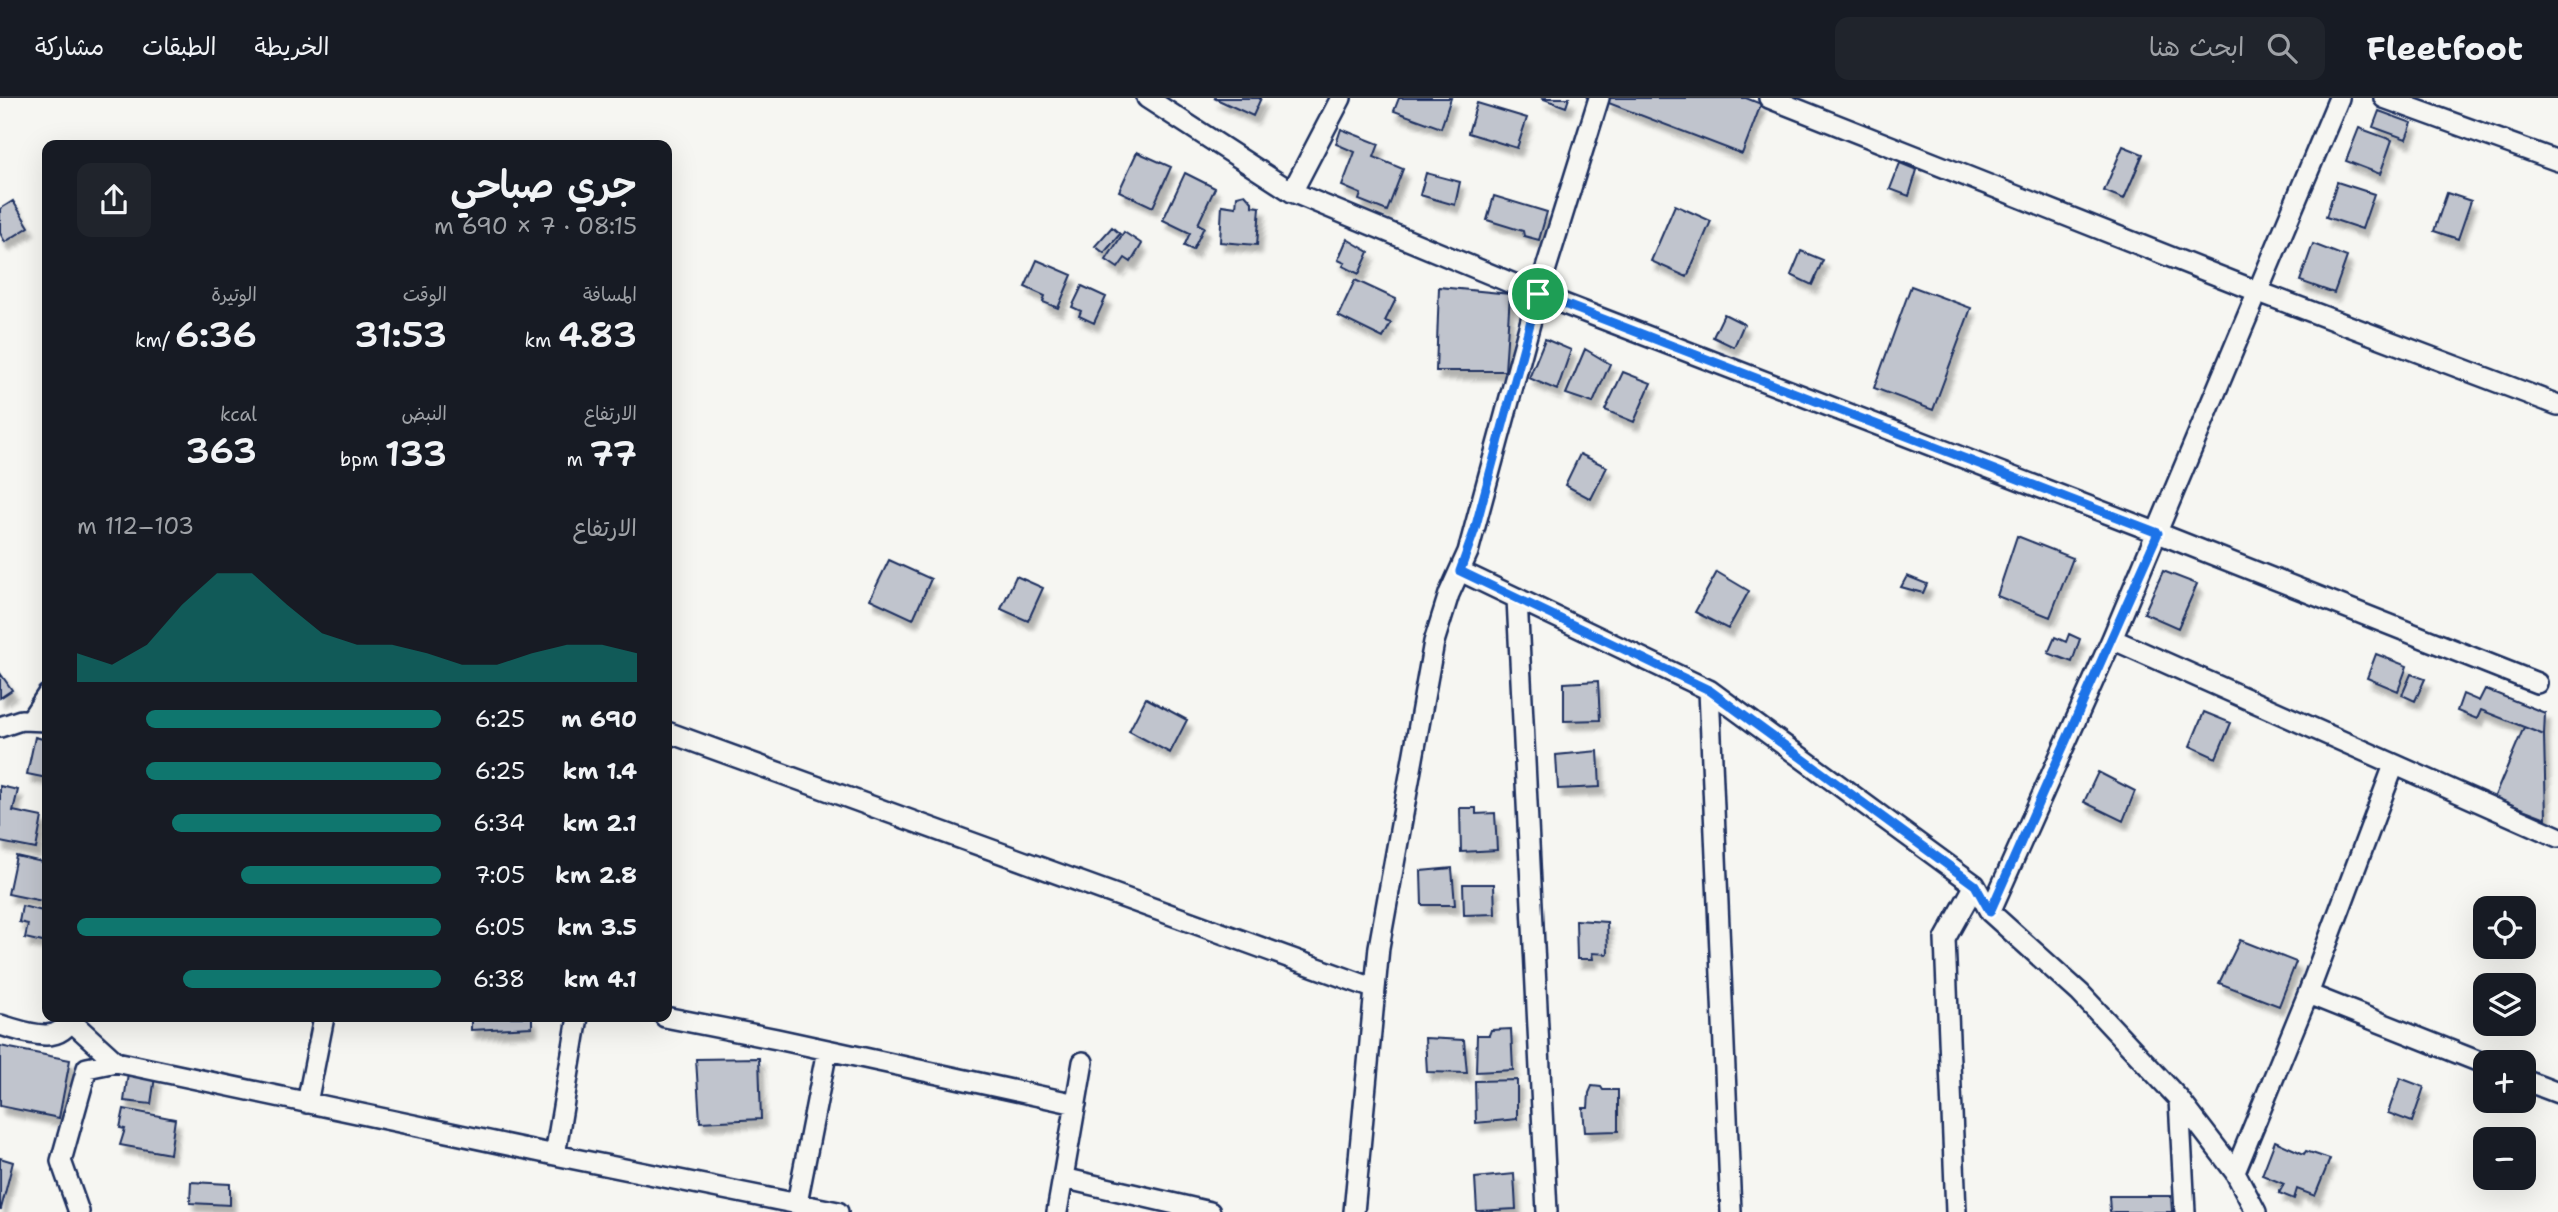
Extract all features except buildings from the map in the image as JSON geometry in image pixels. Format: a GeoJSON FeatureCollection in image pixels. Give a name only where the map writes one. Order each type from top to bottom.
{"type":"FeatureCollection","features":[{"type":"Feature","properties":{"kind":"street"},"geometry":{"type":"LineString","coordinates":[[1147,98],[1292,192],[1538,294],[2158,533],[2537,683]]}},
{"type":"Feature","properties":{"kind":"street"},"geometry":{"type":"LineString","coordinates":[[1292,192],[1340,98]]}},
{"type":"Feature","properties":{"kind":"street"},"geometry":{"type":"LineString","coordinates":[[1354,1212],[1361,1157],[1373,988],[1434,642],[1449,594],[1475,529],[1538,294],[1599,98]]}},
{"type":"Feature","properties":{"kind":"street"},"geometry":{"type":"LineString","coordinates":[[1769,98],[2259,292],[2558,405]]}},
{"type":"Feature","properties":{"kind":"street"},"geometry":{"type":"LineString","coordinates":[[1990,912],[2158,533],[2340,98]]}},
{"type":"Feature","properties":{"kind":"street"},"geometry":{"type":"LineString","coordinates":[[2384,98],[2558,161]]}},
{"type":"Feature","properties":{"kind":"street"},"geometry":{"type":"LineString","coordinates":[[1460,571],[1709,690],[1975,885],[1990,912],[2080,993],[2179,1099],[2235,1172],[2256,1212]]}},
{"type":"Feature","properties":{"kind":"street"},"geometry":{"type":"LineString","coordinates":[[1517,598],[1547,1212]]}},
{"type":"Feature","properties":{"kind":"street"},"geometry":{"type":"LineString","coordinates":[[2112,639],[2558,837]]}},
{"type":"Feature","properties":{"kind":"street"},"geometry":{"type":"LineString","coordinates":[[1709,690],[1731,1212]]}},
{"type":"Feature","properties":{"kind":"street"},"geometry":{"type":"LineString","coordinates":[[0,727],[10,722],[39,720]]}},
{"type":"Feature","properties":{"kind":"street"},"geometry":{"type":"LineString","coordinates":[[672,734],[1373,988]]}},
{"type":"Feature","properties":{"kind":"street"},"geometry":{"type":"LineString","coordinates":[[2235,1172],[2308,994],[2394,765]]}},
{"type":"Feature","properties":{"kind":"street"},"geometry":{"type":"LineString","coordinates":[[1956,1212],[1945,939],[1975,885]]}},
{"type":"Feature","properties":{"kind":"street"},"geometry":{"type":"LineString","coordinates":[[2308,994],[2473,1060]]}},
{"type":"Feature","properties":{"kind":"street"},"geometry":{"type":"LineString","coordinates":[[672,1018],[1076,1104]]}},
{"type":"Feature","properties":{"kind":"street"},"geometry":{"type":"LineString","coordinates":[[0,1025],[52,1036],[66,1028],[69,1022]]}},
{"type":"Feature","properties":{"kind":"street"},"geometry":{"type":"LineString","coordinates":[[74,1022],[116,1062]]}},
{"type":"Feature","properties":{"kind":"street"},"geometry":{"type":"LineString","coordinates":[[307,1103],[323,1022]]}},
{"type":"Feature","properties":{"kind":"street"},"geometry":{"type":"LineString","coordinates":[[555,1156],[577,1022]]}},
{"type":"Feature","properties":{"kind":"street"},"geometry":{"type":"LineString","coordinates":[[797,1203],[827,1050]]}},
{"type":"Feature","properties":{"kind":"street"},"geometry":{"type":"LineString","coordinates":[[79,1212],[61,1161],[87,1068],[116,1062],[555,1156],[838,1212]]}},
{"type":"Feature","properties":{"kind":"street"},"geometry":{"type":"LineString","coordinates":[[1057,1212],[1083,1062]]}},
{"type":"Feature","properties":{"kind":"street"},"geometry":{"type":"LineString","coordinates":[[2536,1085],[2558,1093]]}},
{"type":"Feature","properties":{"kind":"street"},"geometry":{"type":"LineString","coordinates":[[2179,1099],[2185,1212]]}},
{"type":"Feature","properties":{"kind":"street"},"geometry":{"type":"LineString","coordinates":[[1063,1178],[1210,1212]]}},
{"type":"Feature","properties":{"kind":"route"},"geometry":{"type":"LineString","coordinates":[[1538,294],[2158,533],[1990,912],[1975,885],[1709,690],[1460,571],[1475,529],[1538,294]]}}]}
